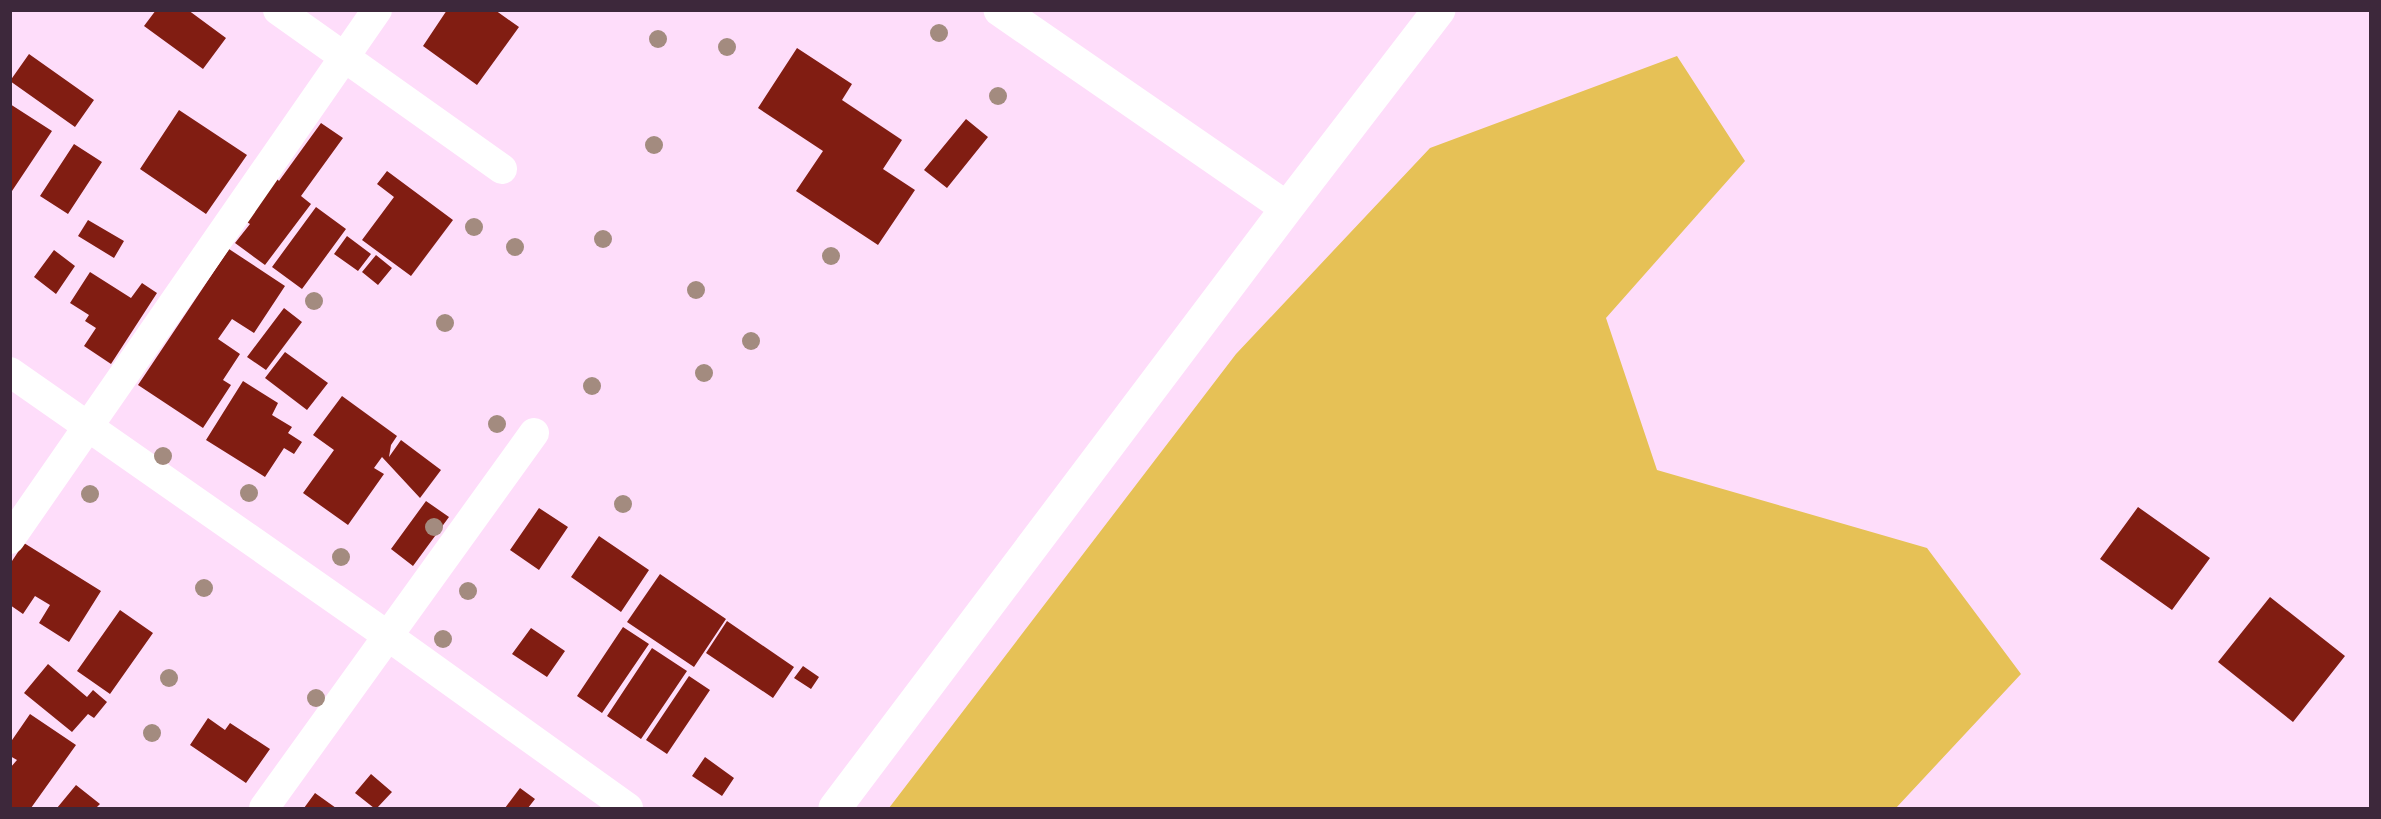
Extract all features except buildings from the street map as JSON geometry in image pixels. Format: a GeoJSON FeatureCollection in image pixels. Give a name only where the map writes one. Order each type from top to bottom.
{"type":"FeatureCollection","features":[{"type":"Feature","properties":{"kind":"street"},"geometry":{"type":"LineString","coordinates":[[278,10],[502,169]]}},
{"type":"Feature","properties":{"kind":"street"},"geometry":{"type":"LineString","coordinates":[[10,539],[378,10]]}},
{"type":"Feature","properties":{"kind":"street"},"geometry":{"type":"LineString","coordinates":[[1000,10],[1287,208]]}},
{"type":"Feature","properties":{"kind":"street"},"geometry":{"type":"LineString","coordinates":[[835,808],[1439,10]]}},
{"type":"Feature","properties":{"kind":"street"},"geometry":{"type":"LineString","coordinates":[[10,372],[388,636],[628,808]]}},
{"type":"Feature","properties":{"kind":"street"},"geometry":{"type":"LineString","coordinates":[[264,808],[534,433]]}},
{"type":"Feature","properties":{"kind":"shaded area"},"geometry":{"type":"Polygon","coordinates":[[[1677,56],[1745,161],[1606,318],[1657,470],[1927,548],[2021,674],[1896,808],[889,808],[1236,354],[1430,148],[1677,56]]]}}]}
